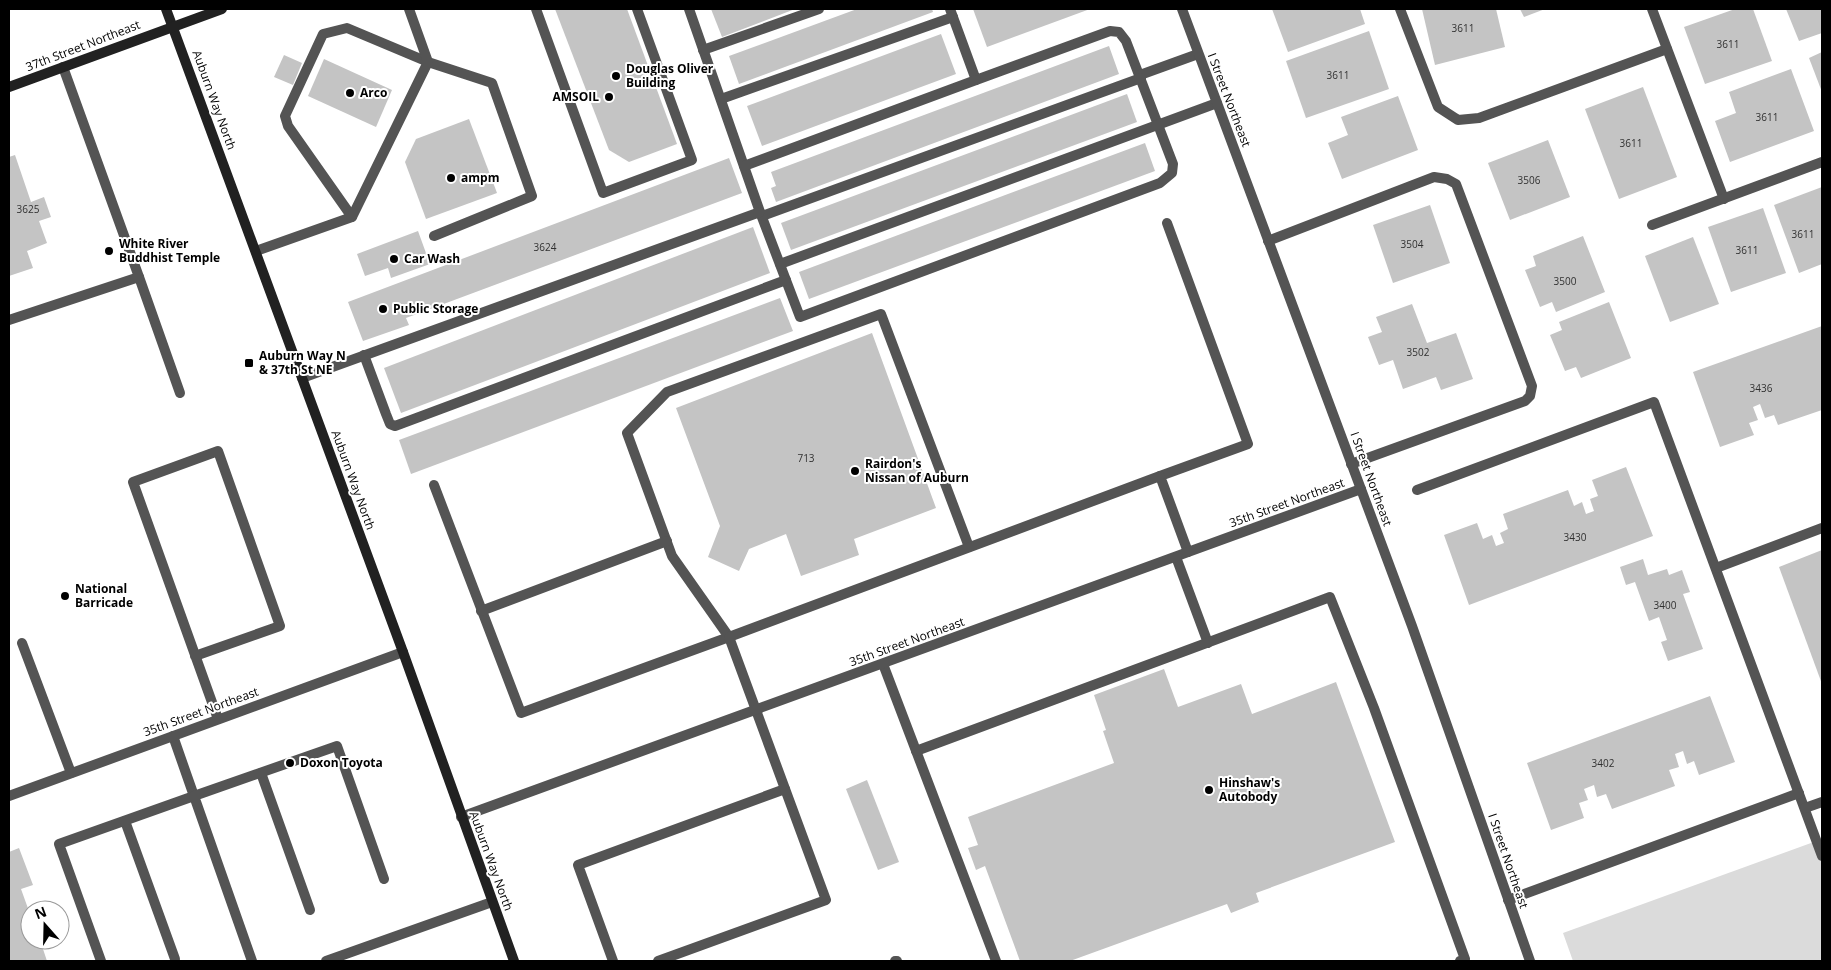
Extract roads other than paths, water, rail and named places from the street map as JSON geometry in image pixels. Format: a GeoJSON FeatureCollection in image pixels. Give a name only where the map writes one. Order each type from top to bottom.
{"type":"FeatureCollection","features":[{"type":"Feature","properties":{"kind":"main road","name":"Auburn Way North"},"geometry":{"type":"LineString","coordinates":[[166,9],[403,652],[514,961]]}},
{"type":"Feature","properties":{"kind":"main road","name":"37th Street Northeast"},"geometry":{"type":"LineString","coordinates":[[9,87],[222,9]]}},
{"type":"Feature","properties":{"kind":"street"},"geometry":{"type":"LineString","coordinates":[[256,251],[352,217],[428,62],[410,9]]}},
{"type":"Feature","properties":{"kind":"street"},"geometry":{"type":"LineString","coordinates":[[536,9],[604,193],[692,160],[636,9]]}},
{"type":"Feature","properties":{"kind":"street"},"geometry":{"type":"LineString","coordinates":[[689,9],[703,50],[721,100],[744,166],[761,214],[800,317],[1160,183],[1172,173],[1173,164],[1126,41],[1119,32],[1110,31],[744,166]]}},
{"type":"Feature","properties":{"kind":"street"},"geometry":{"type":"LineString","coordinates":[[703,50],[819,9]]}},
{"type":"Feature","properties":{"kind":"street","name":"I Street Northeast"},"geometry":{"type":"LineString","coordinates":[[1182,9],[1412,626],[1530,961]]}},
{"type":"Feature","properties":{"kind":"street"},"geometry":{"type":"LineString","coordinates":[[1400,9],[1438,107],[1458,120],[1479,118],[1667,50]]}},
{"type":"Feature","properties":{"kind":"street"},"geometry":{"type":"LineString","coordinates":[[1652,9],[1724,199]]}},
{"type":"Feature","properties":{"kind":"street"},"geometry":{"type":"LineString","coordinates":[[721,100],[951,13],[976,80]]}},
{"type":"Feature","properties":{"kind":"street"},"geometry":{"type":"LineString","coordinates":[[352,217],[288,126],[285,116],[323,34],[347,28],[428,62],[492,84],[532,196],[434,236]]}},
{"type":"Feature","properties":{"kind":"street"},"geometry":{"type":"LineString","coordinates":[[302,378],[1140,77],[1198,54]]}},
{"type":"Feature","properties":{"kind":"street"},"geometry":{"type":"LineString","coordinates":[[63,67],[180,394]]}},
{"type":"Feature","properties":{"kind":"street"},"geometry":{"type":"LineString","coordinates":[[780,264],[1217,103]]}},
{"type":"Feature","properties":{"kind":"street"},"geometry":{"type":"LineString","coordinates":[[1652,225],[1822,162]]}},
{"type":"Feature","properties":{"kind":"street"},"geometry":{"type":"LineString","coordinates":[[1268,241],[1434,177],[1447,179],[1456,184],[1522,359],[1532,386],[1530,396],[1525,401],[1351,464]]}},
{"type":"Feature","properties":{"kind":"street"},"geometry":{"type":"LineString","coordinates":[[434,485],[521,714],[1248,444],[1167,223]]}},
{"type":"Feature","properties":{"kind":"street"},"geometry":{"type":"LineString","coordinates":[[9,320],[139,277]]}},
{"type":"Feature","properties":{"kind":"street"},"geometry":{"type":"LineString","coordinates":[[364,355],[390,424],[396,426],[786,280]]}},
{"type":"Feature","properties":{"kind":"street"},"geometry":{"type":"LineString","coordinates":[[658,961],[826,900],[729,636],[672,556],[627,433],[667,392],[881,314],[969,547]]}},
{"type":"Feature","properties":{"kind":"street"},"geometry":{"type":"LineString","coordinates":[[1417,490],[1654,402],[1822,856]]}},
{"type":"Feature","properties":{"kind":"street"},"geometry":{"type":"LineString","coordinates":[[195,656],[280,626],[218,451],[133,482],[195,656],[218,719]]}},
{"type":"Feature","properties":{"kind":"street"},"geometry":{"type":"LineString","coordinates":[[1160,476],[1188,552]]}},
{"type":"Feature","properties":{"kind":"street","name":"35th Street Northeast"},"geometry":{"type":"LineString","coordinates":[[461,817],[1361,489]]}},
{"type":"Feature","properties":{"kind":"street"},"geometry":{"type":"LineString","coordinates":[[1716,568],[1822,528]]}},
{"type":"Feature","properties":{"kind":"street"},"geometry":{"type":"LineString","coordinates":[[481,611],[667,541]]}},
{"type":"Feature","properties":{"kind":"street"},"geometry":{"type":"LineString","coordinates":[[1176,557],[1208,643]]}},
{"type":"Feature","properties":{"kind":"street"},"geometry":{"type":"LineString","coordinates":[[916,751],[1330,597],[1374,708],[1462,950],[1465,959],[1460,961]]}},
{"type":"Feature","properties":{"kind":"street"},"geometry":{"type":"LineString","coordinates":[[22,643],[71,773]]}},
{"type":"Feature","properties":{"kind":"street","name":"35th Street Northeast"},"geometry":{"type":"LineString","coordinates":[[9,796],[403,652]]}},
{"type":"Feature","properties":{"kind":"street"},"geometry":{"type":"LineString","coordinates":[[884,664],[996,961]]}},
{"type":"Feature","properties":{"kind":"street"},"geometry":{"type":"LineString","coordinates":[[172,736],[252,961]]}},
{"type":"Feature","properties":{"kind":"street"},"geometry":{"type":"LineString","coordinates":[[101,961],[59,844],[337,746],[384,879]]}},
{"type":"Feature","properties":{"kind":"street"},"geometry":{"type":"LineString","coordinates":[[261,773],[310,910]]}},
{"type":"Feature","properties":{"kind":"street"},"geometry":{"type":"LineString","coordinates":[[613,961],[578,865],[785,789]]}},
{"type":"Feature","properties":{"kind":"street"},"geometry":{"type":"LineString","coordinates":[[1508,900],[1799,793]]}},
{"type":"Feature","properties":{"kind":"street"},"geometry":{"type":"LineString","coordinates":[[1805,808],[1822,802]]}},
{"type":"Feature","properties":{"kind":"street"},"geometry":{"type":"LineString","coordinates":[[125,821],[174,959]]}},
{"type":"Feature","properties":{"kind":"street"},"geometry":{"type":"LineString","coordinates":[[326,961],[492,902]]}},
{"type":"Feature","properties":{"kind":"place","name":"Douglas Oliver Building"},"geometry":{"type":"Point","coordinates":[616,76]}},
{"type":"Feature","properties":{"kind":"place","name":"Arco"},"geometry":{"type":"Point","coordinates":[350,93]}},
{"type":"Feature","properties":{"kind":"place","name":"AMSOIL"},"geometry":{"type":"Point","coordinates":[609,97]}},
{"type":"Feature","properties":{"kind":"place","name":"ampm"},"geometry":{"type":"Point","coordinates":[451,178]}},
{"type":"Feature","properties":{"kind":"place","name":"White River Buddhist Temple"},"geometry":{"type":"Point","coordinates":[109,251]}},
{"type":"Feature","properties":{"kind":"place","name":"Car Wash"},"geometry":{"type":"Point","coordinates":[394,259]}},
{"type":"Feature","properties":{"kind":"place","name":"Public Storage"},"geometry":{"type":"Point","coordinates":[383,309]}},
{"type":"Feature","properties":{"kind":"place","name":"Auburn Way N & 37th St NE"},"geometry":{"type":"Point","coordinates":[249,363]}},
{"type":"Feature","properties":{"kind":"place","name":"Rairdon's Nissan of Auburn"},"geometry":{"type":"Point","coordinates":[855,471]}},
{"type":"Feature","properties":{"kind":"place","name":"National Barricade"},"geometry":{"type":"Point","coordinates":[65,596]}},
{"type":"Feature","properties":{"kind":"place","name":"Doxon Toyota"},"geometry":{"type":"Point","coordinates":[290,763]}},
{"type":"Feature","properties":{"kind":"place","name":"Hinshaw's Autobody"},"geometry":{"type":"Point","coordinates":[1209,790]}}]}
